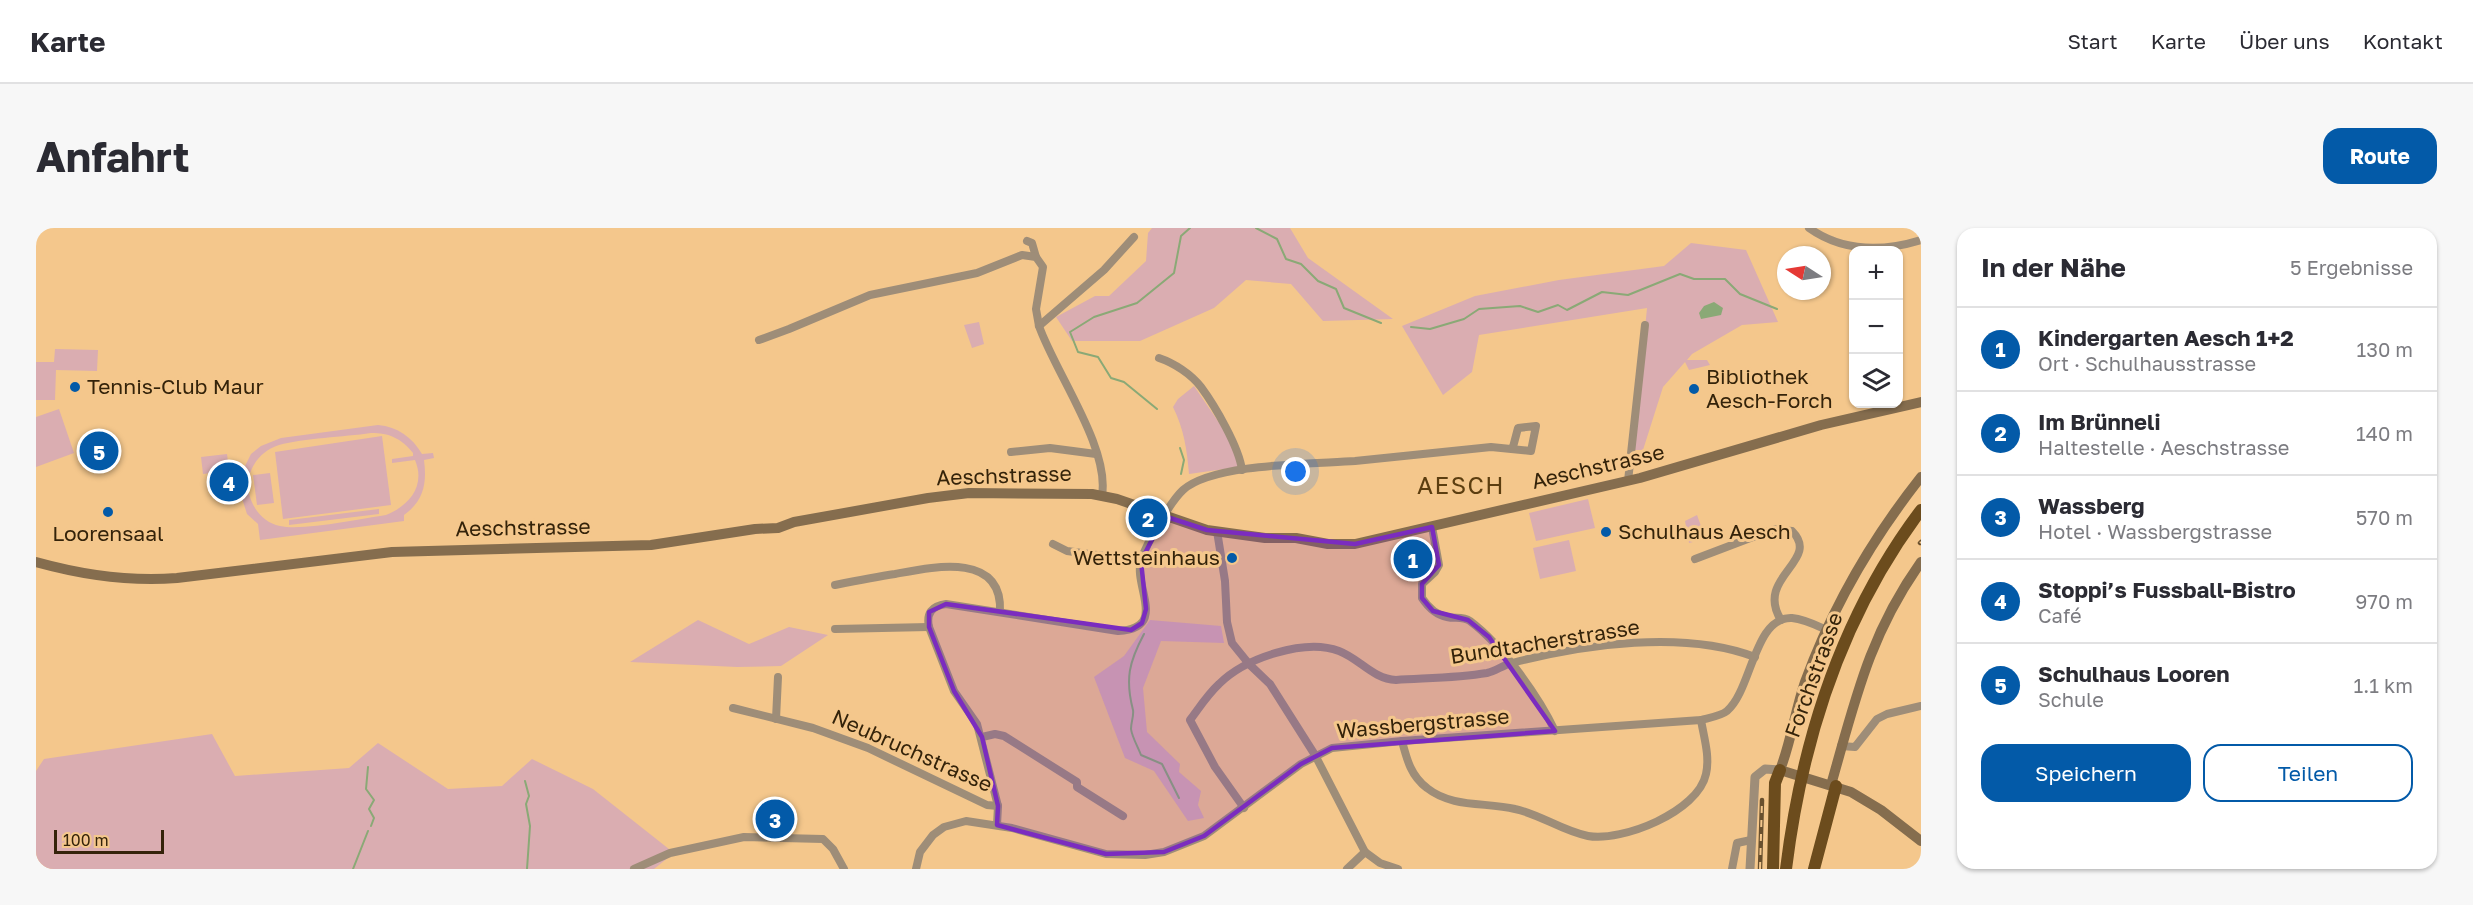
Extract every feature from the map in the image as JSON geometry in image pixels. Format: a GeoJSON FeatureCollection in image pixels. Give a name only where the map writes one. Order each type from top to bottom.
{"type":"FeatureCollection","features":[{"type":"Feature","properties":{"kind":"highway","name":"Forchstrasse"},"geometry":{"type":"LineString","coordinates":[[1786,869],[1804,765],[1831,675],[1845,639],[1873,584],[1921,510]]}},
{"type":"Feature","properties":{"kind":"highway","name":"Forchstrasse"},"geometry":{"type":"LineString","coordinates":[[1791,869],[1807,776],[1821,719],[1835,678],[1869,600],[1893,559],[1921,519]]}},
{"type":"Feature","properties":{"kind":"highway"},"geometry":{"type":"LineString","coordinates":[[1773,869],[1775,788],[1784,771]]}},
{"type":"Feature","properties":{"kind":"highway"},"geometry":{"type":"LineString","coordinates":[[1814,869],[1829,784]]}},
{"type":"Feature","properties":{"kind":"main road","name":"Aeschstrasse"},"geometry":{"type":"LineString","coordinates":[[36,562],[80,574],[113,578],[177,578],[392,552],[651,545],[754,529],[777,528],[794,522],[840,513],[969,493],[1102,495],[1197,528],[1265,538],[1296,538],[1355,544],[1628,481],[1821,425],[1921,402]]}},
{"type":"Feature","properties":{"kind":"main road"},"geometry":{"type":"LineString","coordinates":[[1921,477],[1872,547],[1827,630],[1802,692],[1784,771],[1829,784],[1862,798],[1921,841]]}},
{"type":"Feature","properties":{"kind":"main road"},"geometry":{"type":"LineString","coordinates":[[1829,784],[1865,665],[1878,634],[1901,591],[1921,561]]}},
{"type":"Feature","properties":{"kind":"street"},"geometry":{"type":"LineString","coordinates":[[1809,228],[1823,238],[1854,248],[1887,248],[1921,240]]}},
{"type":"Feature","properties":{"kind":"street"},"geometry":{"type":"LineString","coordinates":[[1039,326],[1104,270],[1134,237]]}},
{"type":"Feature","properties":{"kind":"street"},"geometry":{"type":"LineString","coordinates":[[1027,241],[1032,243],[1036,258],[1042,267],[1036,309],[1039,326],[1088,431],[1103,477],[1102,495]]}},
{"type":"Feature","properties":{"kind":"street"},"geometry":{"type":"LineString","coordinates":[[759,340],[870,295],[977,273],[1022,255],[1036,258]]}},
{"type":"Feature","properties":{"kind":"street"},"geometry":{"type":"LineString","coordinates":[[1628,481],[1645,325]]}},
{"type":"Feature","properties":{"kind":"street"},"geometry":{"type":"LineString","coordinates":[[1159,358],[1172,362],[1201,387],[1240,454],[1242,470]]}},
{"type":"Feature","properties":{"kind":"street"},"geometry":{"type":"LineString","coordinates":[[997,825],[998,806],[982,737],[974,718],[954,691],[927,620],[929,612],[936,606],[946,604],[1118,631],[1131,630],[1142,623],[1146,614],[1141,561],[1177,495],[1194,481],[1242,470],[1491,447],[1513,447]]}},
{"type":"Feature","properties":{"kind":"street"},"geometry":{"type":"LineString","coordinates":[[1011,452],[1050,448],[1096,454]]}},
{"type":"Feature","properties":{"kind":"street"},"geometry":{"type":"LineString","coordinates":[[1432,527],[1439,565],[1436,572],[1422,584],[1422,598],[1433,611],[1446,617],[1468,620],[1490,637],[1538,702],[1555,731]]}},
{"type":"Feature","properties":{"kind":"street"},"geometry":{"type":"LineString","coordinates":[[1695,559],[1774,529],[1792,531],[1800,543],[1799,554],[1774,592],[1774,605],[1782,620],[1798,619],[1827,630]]}},
{"type":"Feature","properties":{"kind":"street"},"geometry":{"type":"LineString","coordinates":[[1217,531],[1225,581],[1227,622],[1232,643],[1249,664],[1270,684],[1315,755],[1365,852],[1380,863],[1398,869]]}},
{"type":"Feature","properties":{"kind":"street"},"geometry":{"type":"LineString","coordinates":[[1053,544],[1066,550],[1089,555],[1141,561]]}},
{"type":"Feature","properties":{"kind":"street"},"geometry":{"type":"LineString","coordinates":[[835,585],[939,565],[960,566],[982,574],[993,584],[1001,600],[1000,612]]}},
{"type":"Feature","properties":{"kind":"street","name":"Wassbergstrasse"},"geometry":{"type":"LineString","coordinates":[[916,869],[925,844],[944,827],[966,821],[997,825],[1106,854],[1145,855],[1184,846],[1204,836],[1315,755],[1332,748],[1701,720],[1726,712],[1742,692],[1767,631],[1782,620]]}},
{"type":"Feature","properties":{"kind":"street"},"geometry":{"type":"LineString","coordinates":[[835,629],[929,627]]}},
{"type":"Feature","properties":{"kind":"street","name":"Bundtacherstrasse"},"geometry":{"type":"LineString","coordinates":[[1244,808],[1215,767],[1190,720],[1220,682],[1249,664],[1273,654],[1310,646],[1337,650],[1384,679],[1490,673],[1510,663],[1622,644],[1658,642],[1717,647],[1755,657]]}},
{"type":"Feature","properties":{"kind":"street"},"geometry":{"type":"LineString","coordinates":[[776,719],[778,677]]}},
{"type":"Feature","properties":{"kind":"street"},"geometry":{"type":"LineString","coordinates":[[1841,746],[1855,747],[1877,719],[1887,714],[1921,706]]}},
{"type":"Feature","properties":{"kind":"street","name":"Neubruchstrasse"},"geometry":{"type":"LineString","coordinates":[[734,708],[813,728],[868,748],[987,805],[998,806]]}},
{"type":"Feature","properties":{"kind":"street"},"geometry":{"type":"LineString","coordinates":[[1402,741],[1413,773],[1428,789],[1439,796],[1462,802],[1493,804],[1518,809],[1578,834],[1611,837],[1662,818],[1698,791],[1706,776],[1708,757],[1701,720]]}},
{"type":"Feature","properties":{"kind":"street"},"geometry":{"type":"LineString","coordinates":[[982,737],[1004,736],[1077,782],[1077,787],[1122,816]]}},
{"type":"Feature","properties":{"kind":"street"},"geometry":{"type":"LineString","coordinates":[[1750,869],[1755,777],[1765,769],[1784,771]]}},
{"type":"Feature","properties":{"kind":"street"},"geometry":{"type":"LineString","coordinates":[[634,869],[670,854],[744,837],[823,839],[833,849],[844,869]]}},
{"type":"Feature","properties":{"kind":"street"},"geometry":{"type":"LineString","coordinates":[[1732,869],[1737,843],[1751,840]]}},
{"type":"Feature","properties":{"kind":"street"},"geometry":{"type":"LineString","coordinates":[[1348,869],[1365,852]]}},
{"type":"Feature","properties":{"kind":"highlighted area"},"geometry":{"type":"Polygon","coordinates":[[[1164,516],[1207,530],[1355,544],[1432,527],[1439,565],[1422,584],[1422,598],[1433,611],[1468,620],[1489,637],[1555,731],[1332,748],[1301,764],[1204,836],[1164,852],[1106,854],[997,825],[998,806],[982,737],[954,691],[929,627],[929,612],[946,604],[1131,630],[1142,623],[1146,609],[1141,561],[1164,516]]]}},
{"type":"Feature","properties":{"kind":"shaded area"},"geometry":{"type":"Polygon","coordinates":[[[1152,228],[1290,228],[1308,258],[1393,319],[1323,321],[1291,284],[1246,280],[1214,308],[1140,341],[1072,341],[1056,317],[1095,296],[1109,296],[1146,261],[1148,233],[1152,228]]]}},
{"type":"Feature","properties":{"kind":"shaded area"},"geometry":{"type":"Polygon","coordinates":[[[1691,243],[1746,250],[1778,322],[1742,325],[1692,354],[1687,360],[1707,360],[1710,365],[1689,370],[1685,362],[1663,387],[1643,450],[1633,450],[1647,308],[1479,335],[1472,372],[1443,395],[1402,326],[1475,296],[1559,280],[1664,266],[1691,243]]]}},
{"type":"Feature","properties":{"kind":"shaded area"},"geometry":{"type":"Polygon","coordinates":[[[1714,302],[1723,308],[1721,315],[1701,319],[1699,313],[1704,306],[1714,302]]]}},
{"type":"Feature","properties":{"kind":"shaded area"},"geometry":{"type":"Polygon","coordinates":[[[979,322],[984,344],[972,348],[964,325],[979,322]]]}},
{"type":"Feature","properties":{"kind":"shaded area"},"geometry":{"type":"Polygon","coordinates":[[[55,349],[98,350],[97,371],[56,370],[55,400],[36,400],[36,362],[54,362],[55,349]]]}},
{"type":"Feature","properties":{"kind":"shaded area"},"geometry":{"type":"Polygon","coordinates":[[[1194,386],[1239,452],[1239,467],[1189,474],[1180,423],[1173,407],[1178,399],[1194,386]]]}},
{"type":"Feature","properties":{"kind":"shaded area"},"geometry":{"type":"Polygon","coordinates":[[[59,409],[74,453],[36,467],[36,417],[59,409]]]}},
{"type":"Feature","properties":{"kind":"shaded area"},"geometry":{"type":"Polygon","coordinates":[[[378,425],[404,434],[422,454],[433,453],[434,458],[424,460],[423,491],[416,504],[404,515],[404,521],[260,540],[258,524],[247,514],[239,489],[241,474],[251,454],[261,446],[281,438],[378,425]],[[377,433],[300,441],[271,448],[258,459],[250,474],[249,491],[256,509],[262,517],[280,526],[303,527],[386,515],[402,506],[417,486],[418,469],[415,460],[392,463],[392,459],[413,456],[413,453],[399,440],[377,433]]]}},
{"type":"Feature","properties":{"kind":"shaded area"},"geometry":{"type":"Polygon","coordinates":[[[382,436],[391,505],[283,519],[275,452],[382,436]]]}},
{"type":"Feature","properties":{"kind":"shaded area"},"geometry":{"type":"Polygon","coordinates":[[[227,454],[229,471],[203,474],[201,457],[227,454]]]}},
{"type":"Feature","properties":{"kind":"shaded area"},"geometry":{"type":"Polygon","coordinates":[[[270,473],[274,503],[257,505],[253,475],[270,473]]]}},
{"type":"Feature","properties":{"kind":"shaded area"},"geometry":{"type":"Polygon","coordinates":[[[1588,499],[1595,528],[1536,541],[1529,513],[1588,499]]]}},
{"type":"Feature","properties":{"kind":"shaded area"},"geometry":{"type":"Polygon","coordinates":[[[379,509],[379,514],[289,525],[289,520],[379,509]]]}},
{"type":"Feature","properties":{"kind":"shaded area"},"geometry":{"type":"Polygon","coordinates":[[[1697,515],[1701,526],[1693,542],[1689,543],[1685,521],[1697,515]]]}},
{"type":"Feature","properties":{"kind":"shaded area"},"geometry":{"type":"Polygon","coordinates":[[[1569,540],[1576,571],[1540,579],[1533,548],[1569,540]]]}},
{"type":"Feature","properties":{"kind":"shaded area"},"geometry":{"type":"Polygon","coordinates":[[[698,620],[749,644],[789,627],[828,635],[781,666],[737,667],[630,662],[698,620]]]}},
{"type":"Feature","properties":{"kind":"shaded area"},"geometry":{"type":"Polygon","coordinates":[[[1150,620],[1221,626],[1224,643],[1161,641],[1143,688],[1147,732],[1180,764],[1179,772],[1201,791],[1198,805],[1204,818],[1188,821],[1154,771],[1125,758],[1094,677],[1124,656],[1150,620]]]}},
{"type":"Feature","properties":{"kind":"shaded area"},"geometry":{"type":"Polygon","coordinates":[[[212,734],[235,776],[349,768],[378,743],[448,789],[502,786],[532,759],[593,789],[674,853],[654,869],[36,869],[36,771],[44,759],[212,734]]]}},
{"type":"Feature","properties":{"kind":"waterway"},"geometry":{"type":"LineString","coordinates":[[1157,409],[1124,382],[1111,378],[1098,357],[1078,352],[1070,332],[1094,317],[1137,303],[1174,273],[1181,236],[1190,228]]}},
{"type":"Feature","properties":{"kind":"waterway"},"geometry":{"type":"LineString","coordinates":[[1256,228],[1277,239],[1286,259],[1301,264],[1318,281],[1336,289],[1344,308],[1381,323]]}},
{"type":"Feature","properties":{"kind":"waterway"},"geometry":{"type":"LineString","coordinates":[[1411,327],[1430,329],[1464,319],[1479,309],[1520,306],[1538,312],[1558,305],[1567,310],[1602,292],[1628,295],[1680,274],[1694,279],[1725,279],[1740,294],[1777,309]]}},
{"type":"Feature","properties":{"kind":"waterway"},"geometry":{"type":"LineString","coordinates":[[1180,448],[1184,460],[1181,474]]}},
{"type":"Feature","properties":{"kind":"waterway"},"geometry":{"type":"LineString","coordinates":[[1144,634],[1130,671],[1132,732],[1141,755],[1162,764],[1179,798]]}},
{"type":"Feature","properties":{"kind":"waterway"},"geometry":{"type":"LineString","coordinates":[[368,767],[366,789],[374,800],[369,809],[374,818],[371,826]]}},
{"type":"Feature","properties":{"kind":"waterway"},"geometry":{"type":"LineString","coordinates":[[525,781],[529,796],[526,804],[530,826],[527,869]]}},
{"type":"Feature","properties":{"kind":"waterway"},"geometry":{"type":"LineString","coordinates":[[353,869],[368,831]]}},
{"type":"Feature","properties":{"kind":"railway"},"geometry":{"type":"LineString","coordinates":[[1760,869],[1762,800]]}},
{"type":"Feature","properties":{"kind":"place","name":"Tennis-Club Maur"},"geometry":{"type":"Point","coordinates":[75,387]}},
{"type":"Feature","properties":{"kind":"place","name":"Bibliothek Aesch-Forch"},"geometry":{"type":"Point","coordinates":[1694,389]}},
{"type":"Feature","properties":{"kind":"place","name":"Schulhaus Looren"},"geometry":{"type":"Point","coordinates":[99,451]}},
{"type":"Feature","properties":{"kind":"place","name":"Stoppi’s Fussball-Bistro"},"geometry":{"type":"Point","coordinates":[229,482]}},
{"type":"Feature","properties":{"kind":"place","name":"Loorensaal"},"geometry":{"type":"Point","coordinates":[108,512]}},
{"type":"Feature","properties":{"kind":"place","name":"Im Brünneli"},"geometry":{"type":"Point","coordinates":[1148,518]}},
{"type":"Feature","properties":{"kind":"place","name":"Schulhaus Aesch"},"geometry":{"type":"Point","coordinates":[1606,532]}},
{"type":"Feature","properties":{"kind":"place","name":"Wettsteinhaus"},"geometry":{"type":"Point","coordinates":[1232,558]}},
{"type":"Feature","properties":{"kind":"place","name":"Kindergarten Aesch 1+2"},"geometry":{"type":"Point","coordinates":[1413,559]}},
{"type":"Feature","properties":{"kind":"place","name":"Wassberg"},"geometry":{"type":"Point","coordinates":[775,819]}},
{"type":"Feature","properties":{"kind":"district","name":"AESCH"},"geometry":{"type":"Point","coordinates":[1461,486]}}]}
